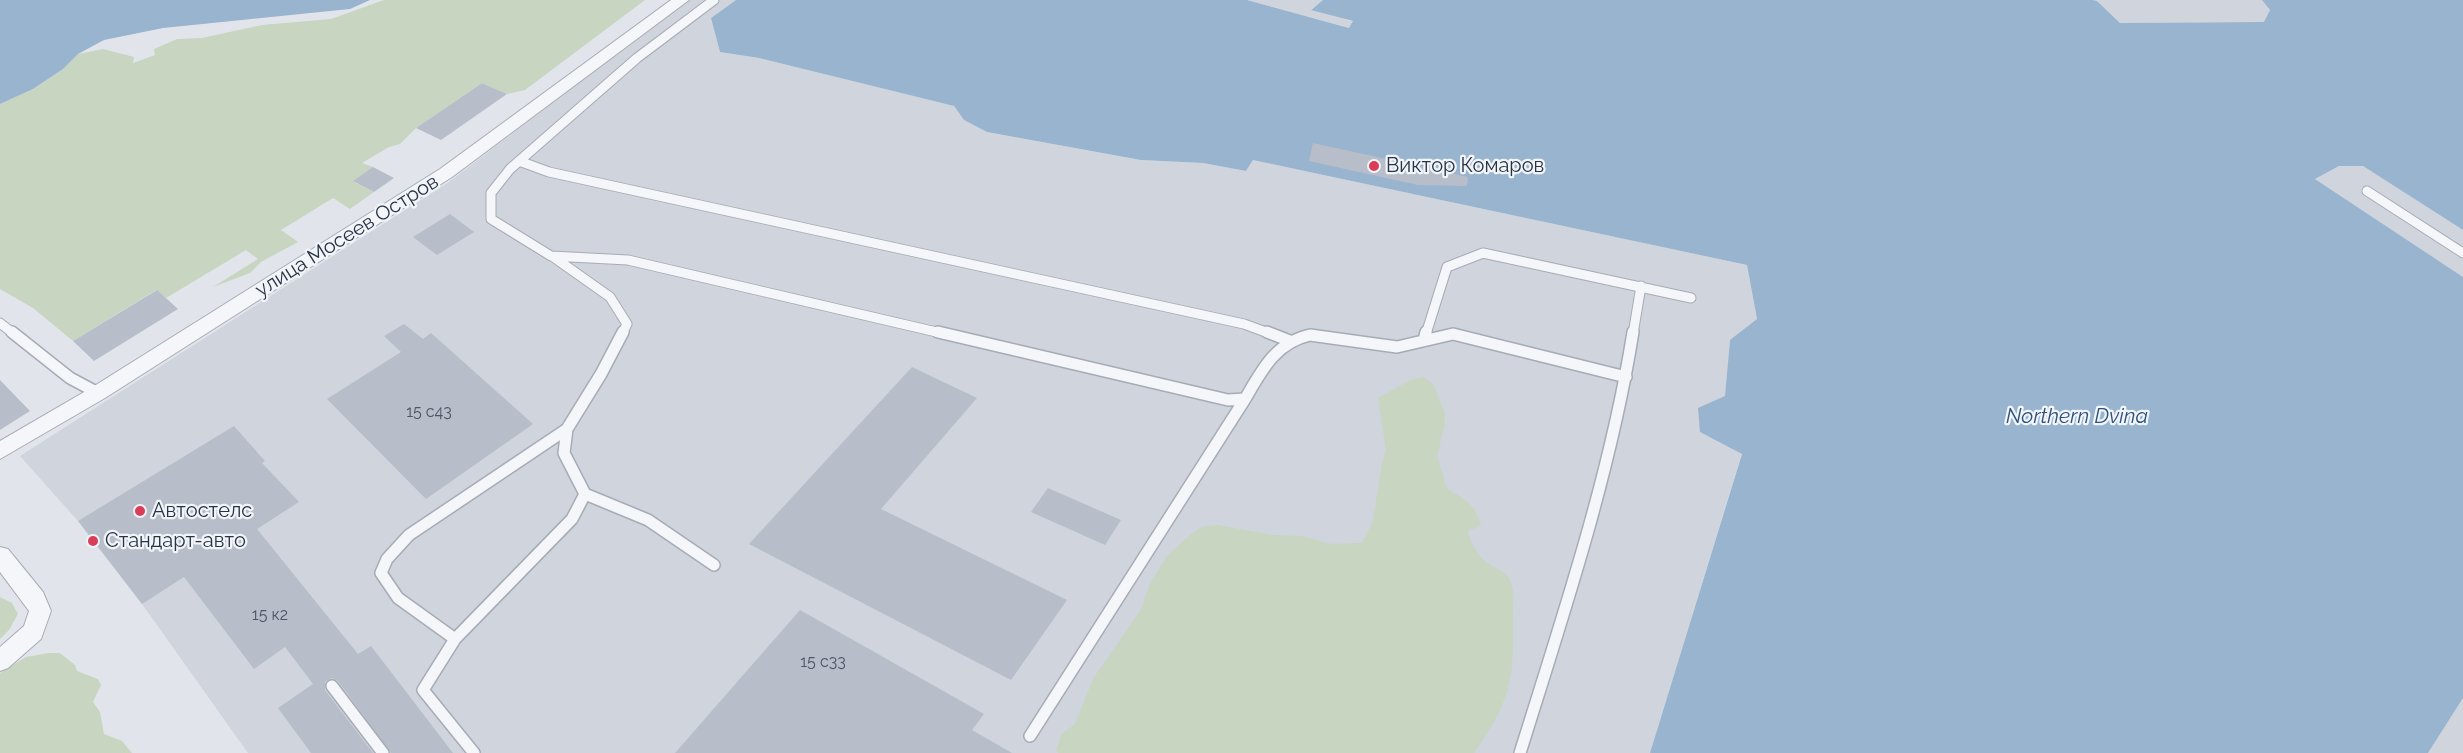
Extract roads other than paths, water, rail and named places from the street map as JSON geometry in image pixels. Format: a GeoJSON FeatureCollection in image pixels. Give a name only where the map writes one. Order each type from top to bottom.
{"type":"FeatureCollection","features":[{"type":"Feature","properties":{"kind":"street","name":"улица Мосеев Остров"},"geometry":{"type":"LineString","coordinates":[[0,451],[98,393],[446,173],[681,0]]}},
{"type":"Feature","properties":{"kind":"street"},"geometry":{"type":"LineString","coordinates":[[0,556],[35,599],[40,611],[33,632],[0,661]]}},
{"type":"Feature","properties":{"kind":"lane"},"geometry":{"type":"LineString","coordinates":[[456,639],[398,598],[381,573],[387,559],[409,535],[567,429],[601,374],[627,324],[610,297],[551,256],[491,219],[491,194],[519,161],[637,58],[714,0]]}},
{"type":"Feature","properties":{"kind":"lane"},"geometry":{"type":"LineString","coordinates":[[519,161],[549,172],[1244,324],[1290,341]]}},
{"type":"Feature","properties":{"kind":"lane"},"geometry":{"type":"LineString","coordinates":[[2367,191],[2463,253]]}},
{"type":"Feature","properties":{"kind":"lane"},"geometry":{"type":"LineString","coordinates":[[1424,340],[1447,267],[1484,254],[1691,298]]}},
{"type":"Feature","properties":{"kind":"lane"},"geometry":{"type":"LineString","coordinates":[[551,256],[628,260],[1228,400],[1245,399]]}},
{"type":"Feature","properties":{"kind":"lane"},"geometry":{"type":"LineString","coordinates":[[1520,753],[1579,564],[1626,377],[1641,286]]}},
{"type":"Feature","properties":{"kind":"lane"},"geometry":{"type":"LineString","coordinates":[[0,323],[70,378],[98,393]]}},
{"type":"Feature","properties":{"kind":"lane"},"geometry":{"type":"LineString","coordinates":[[1030,736],[1276,348],[1296,337],[1310,335],[1397,346],[1453,334],[1626,377]]}},
{"type":"Feature","properties":{"kind":"lane"},"geometry":{"type":"LineString","coordinates":[[567,429],[564,453],[585,494],[648,520],[714,565]]}},
{"type":"Feature","properties":{"kind":"lane"},"geometry":{"type":"LineString","coordinates":[[474,753],[423,690],[456,639],[572,519],[585,494]]}},
{"type":"Feature","properties":{"kind":"lane"},"geometry":{"type":"LineString","coordinates":[[332,686],[383,753]]}},
{"type":"Feature","properties":{"kind":"water"},"geometry":{"type":"Polygon","coordinates":[[[0,0],[370,0],[350,9],[163,28],[104,40],[78,54],[63,69],[33,89],[0,104],[0,0]]]}},
{"type":"Feature","properties":{"kind":"water","name":"Northern Dvina"},"geometry":{"type":"Polygon","coordinates":[[[736,0],[1247,0],[1349,28],[1353,21],[1311,10],[1323,0],[2092,0],[2097,1],[2120,23],[2264,22],[2270,10],[2262,0],[2463,0],[2463,230],[2363,166],[2339,166],[2315,179],[2463,277],[2463,698],[2428,753],[1650,753],[1742,454],[1700,432],[1698,408],[1725,396],[1730,340],[1757,319],[1747,265],[1253,160],[1246,171],[1203,163],[1141,160],[987,132],[964,120],[954,106],[759,58],[720,52],[711,18],[736,0]]]}},
{"type":"Feature","properties":{"kind":"place","name":"Виктор Комаров"},"geometry":{"type":"Point","coordinates":[1374,166]}},
{"type":"Feature","properties":{"kind":"place","name":"Автостелс"},"geometry":{"type":"Point","coordinates":[140,511]}},
{"type":"Feature","properties":{"kind":"place","name":"Стандарт-авто"},"geometry":{"type":"Point","coordinates":[93,541]}}]}
